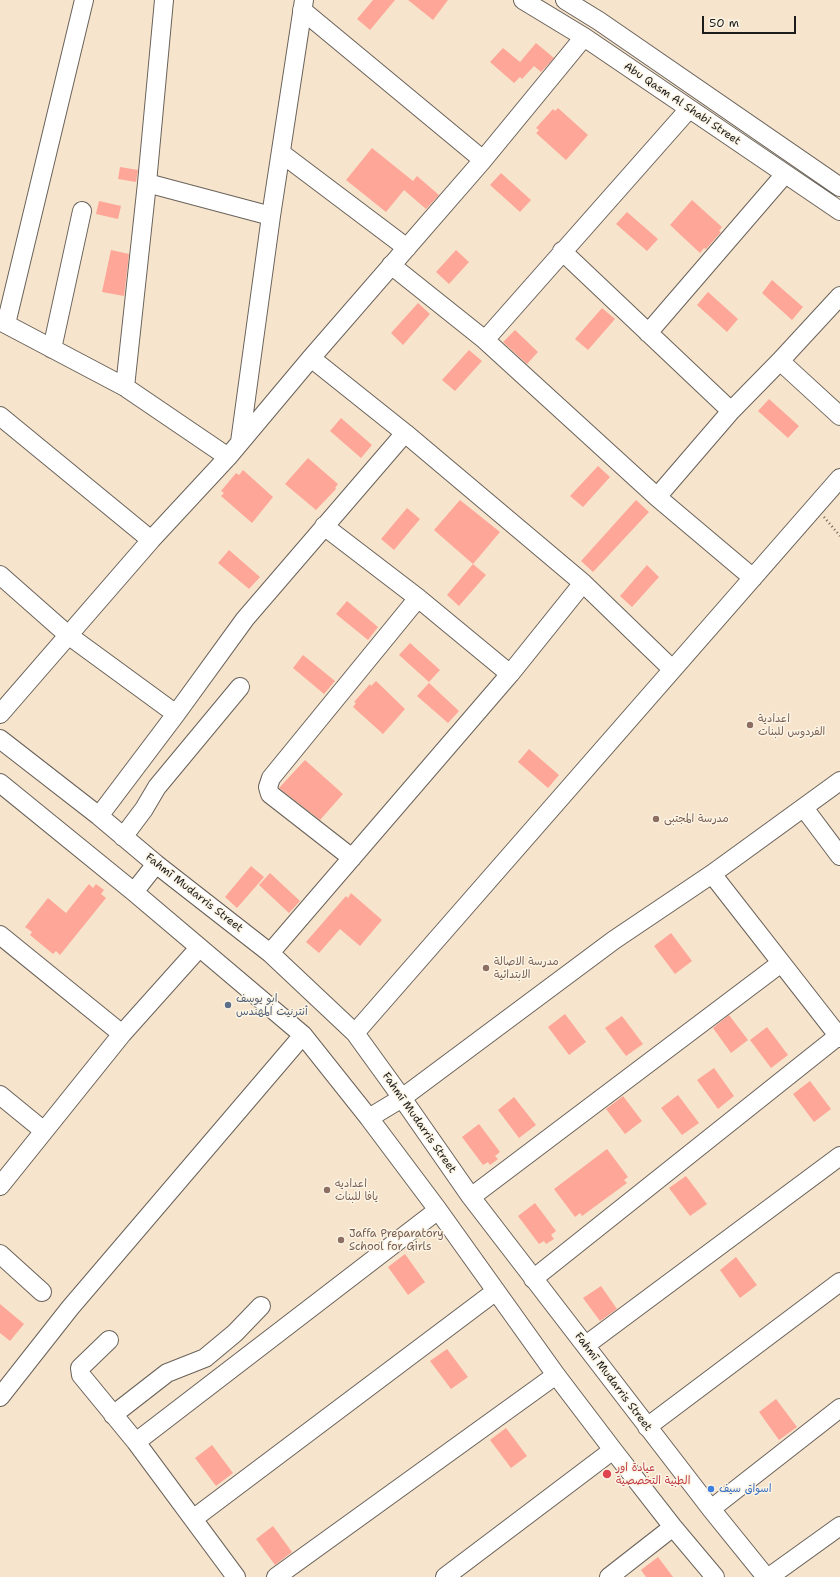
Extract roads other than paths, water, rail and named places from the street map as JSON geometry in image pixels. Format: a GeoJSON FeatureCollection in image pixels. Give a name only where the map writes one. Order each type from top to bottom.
{"type":"FeatureCollection","features":[{"type":"Feature","properties":{"kind":"street"},"geometry":{"type":"LineString","coordinates":[[84,0],[3,323],[125,387],[228,457]]}},
{"type":"Feature","properties":{"kind":"street"},"geometry":{"type":"LineString","coordinates":[[125,387],[147,183],[164,0]]}},
{"type":"Feature","properties":{"kind":"street","name":"Abu Qasm Al Shabi Street"},"geometry":{"type":"LineString","coordinates":[[523,0],[584,37],[840,212]]}},
{"type":"Feature","properties":{"kind":"street","name":"Abu Qasm Al Shabi Street"},"geometry":{"type":"LineString","coordinates":[[565,0],[599,21],[840,187]]}},
{"type":"Feature","properties":{"kind":"street"},"geometry":{"type":"LineString","coordinates":[[303,5],[483,160]]}},
{"type":"Feature","properties":{"kind":"street"},"geometry":{"type":"LineString","coordinates":[[240,442],[271,216],[303,5]]}},
{"type":"Feature","properties":{"kind":"street"},"geometry":{"type":"LineString","coordinates":[[0,714],[151,540],[228,457],[311,358],[483,160],[584,37]]}},
{"type":"Feature","properties":{"kind":"street"},"geometry":{"type":"LineString","coordinates":[[485,340],[689,109]]}},
{"type":"Feature","properties":{"kind":"street"},"geometry":{"type":"LineString","coordinates":[[281,153],[407,248]]}},
{"type":"Feature","properties":{"kind":"street"},"geometry":{"type":"LineString","coordinates":[[648,333],[785,174]]}},
{"type":"Feature","properties":{"kind":"street"},"geometry":{"type":"LineString","coordinates":[[147,183],[271,216]]}},
{"type":"Feature","properties":{"kind":"street"},"geometry":{"type":"LineString","coordinates":[[52,349],[82,211]]}},
{"type":"Feature","properties":{"kind":"street"},"geometry":{"type":"LineString","coordinates":[[562,251],[731,411]]}},
{"type":"Feature","properties":{"kind":"street"},"geometry":{"type":"LineString","coordinates":[[391,265],[485,340],[657,497],[753,578]]}},
{"type":"Feature","properties":{"kind":"street"},"geometry":{"type":"LineString","coordinates":[[657,497],[731,411],[840,296]]}},
{"type":"Feature","properties":{"kind":"street"},"geometry":{"type":"LineString","coordinates":[[311,358],[405,433],[583,583],[672,670]]}},
{"type":"Feature","properties":{"kind":"street"},"geometry":{"type":"LineString","coordinates":[[780,361],[840,416]]}},
{"type":"Feature","properties":{"kind":"street"},"geometry":{"type":"LineString","coordinates":[[0,416],[151,540]]}},
{"type":"Feature","properties":{"kind":"street"},"geometry":{"type":"LineString","coordinates":[[99,816],[245,619],[405,433]]}},
{"type":"Feature","properties":{"kind":"street"},"geometry":{"type":"LineString","coordinates":[[355,1033],[840,478]]}},
{"type":"Feature","properties":{"kind":"street"},"geometry":{"type":"LineString","coordinates":[[324,526],[418,598],[510,674]]}},
{"type":"Feature","properties":{"kind":"street"},"geometry":{"type":"LineString","coordinates":[[0,574],[68,635],[176,714]]}},
{"type":"Feature","properties":{"kind":"street"},"geometry":{"type":"LineString","coordinates":[[270,953],[510,674],[583,583]]}},
{"type":"Feature","properties":{"kind":"street"},"geometry":{"type":"LineString","coordinates":[[352,858],[270,794],[268,787],[271,778],[418,598]]}},
{"type":"Feature","properties":{"kind":"street"},"geometry":{"type":"LineString","coordinates":[[123,837],[144,809],[157,787],[240,687]]}},
{"type":"Feature","properties":{"kind":"street","name":"Fahmī Mudarris Street"},"geometry":{"type":"LineString","coordinates":[[0,739],[270,953],[355,1033],[471,1197],[533,1279],[586,1345],[711,1509],[768,1577]]}},
{"type":"Feature","properties":{"kind":"street"},"geometry":{"type":"LineString","coordinates":[[369,1118],[402,1098],[614,940],[712,874],[840,781]]}},
{"type":"Feature","properties":{"kind":"street"},"geometry":{"type":"LineString","coordinates":[[0,783],[134,892],[198,948],[303,1035],[369,1118],[438,1210],[556,1375],[613,1450],[673,1527],[715,1577]]}},
{"type":"Feature","properties":{"kind":"street"},"geometry":{"type":"LineString","coordinates":[[804,808],[840,856]]}},
{"type":"Feature","properties":{"kind":"street"},"geometry":{"type":"LineString","coordinates":[[134,892],[156,864]]}},
{"type":"Feature","properties":{"kind":"street"},"geometry":{"type":"LineString","coordinates":[[533,1279],[839,1037],[712,874]]}},
{"type":"Feature","properties":{"kind":"street"},"geometry":{"type":"LineString","coordinates":[[0,935],[122,1034]]}},
{"type":"Feature","properties":{"kind":"street"},"geometry":{"type":"LineString","coordinates":[[0,1186],[122,1034],[198,948]]}},
{"type":"Feature","properties":{"kind":"street"},"geometry":{"type":"LineString","coordinates":[[471,1197],[781,963]]}},
{"type":"Feature","properties":{"kind":"street"},"geometry":{"type":"LineString","coordinates":[[0,1397],[70,1308],[303,1035]]}},
{"type":"Feature","properties":{"kind":"street"},"geometry":{"type":"LineString","coordinates":[[0,1094],[44,1131]]}},
{"type":"Feature","properties":{"kind":"street"},"geometry":{"type":"LineString","coordinates":[[586,1345],[840,1156]]}},
{"type":"Feature","properties":{"kind":"street"},"geometry":{"type":"LineString","coordinates":[[136,1442],[438,1210]]}},
{"type":"Feature","properties":{"kind":"street"},"geometry":{"type":"LineString","coordinates":[[0,1254],[42,1292]]}},
{"type":"Feature","properties":{"kind":"street"},"geometry":{"type":"LineString","coordinates":[[647,1427],[840,1282]]}},
{"type":"Feature","properties":{"kind":"street"},"geometry":{"type":"LineString","coordinates":[[193,1519],[496,1291]]}},
{"type":"Feature","properties":{"kind":"street"},"geometry":{"type":"LineString","coordinates":[[113,1415],[167,1373],[205,1358],[235,1333],[261,1306]]}},
{"type":"Feature","properties":{"kind":"street"},"geometry":{"type":"LineString","coordinates":[[109,1340],[80,1368],[81,1375],[136,1442],[236,1577]]}},
{"type":"Feature","properties":{"kind":"street"},"geometry":{"type":"LineString","coordinates":[[276,1577],[556,1375]]}},
{"type":"Feature","properties":{"kind":"street"},"geometry":{"type":"LineString","coordinates":[[711,1509],[840,1408]]}},
{"type":"Feature","properties":{"kind":"street"},"geometry":{"type":"LineString","coordinates":[[445,1577],[613,1450]]}},
{"type":"Feature","properties":{"kind":"street"},"geometry":{"type":"LineString","coordinates":[[768,1577],[840,1526]]}},
{"type":"Feature","properties":{"kind":"street"},"geometry":{"type":"LineString","coordinates":[[609,1577],[673,1527]]}},
{"type":"Feature","properties":{"kind":"place","name":"اعدادية الفردوس للبنات"},"geometry":{"type":"Point","coordinates":[750,725]}},
{"type":"Feature","properties":{"kind":"place","name":"مدرسة المجتبى"},"geometry":{"type":"Point","coordinates":[656,819]}},
{"type":"Feature","properties":{"kind":"place","name":"مدرسة الاصالة الابتدائية"},"geometry":{"type":"Point","coordinates":[486,968]}},
{"type":"Feature","properties":{"kind":"place","name":"ابو يوسف أنترنيت المهندس"},"geometry":{"type":"Point","coordinates":[228,1005]}},
{"type":"Feature","properties":{"kind":"place","name":"اعداديه يافا للبنات"},"geometry":{"type":"Point","coordinates":[327,1190]}},
{"type":"Feature","properties":{"kind":"place","name":"Jaffa Preparatory School for Girls"},"geometry":{"type":"Point","coordinates":[341,1240]}},
{"type":"Feature","properties":{"kind":"place","name":"عيادة اور الطبية التخصصية"},"geometry":{"type":"Point","coordinates":[607,1474]}},
{"type":"Feature","properties":{"kind":"place","name":"اسواق سيف"},"geometry":{"type":"Point","coordinates":[711,1489]}}]}
